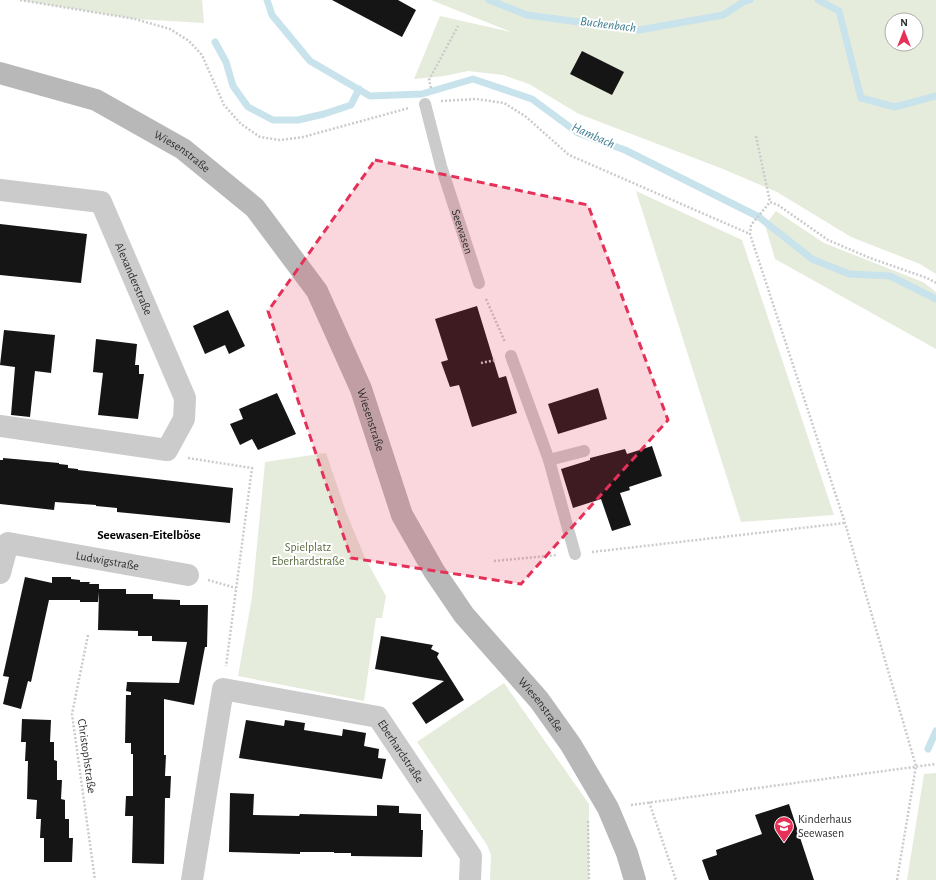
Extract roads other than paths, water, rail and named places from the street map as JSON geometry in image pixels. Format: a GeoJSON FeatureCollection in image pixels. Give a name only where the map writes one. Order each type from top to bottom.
{"type":"FeatureCollection","features":[{"type":"Feature","properties":{"kind":"street","name":"Wiesenstraße"},"geometry":{"type":"LineString","coordinates":[[0,73],[96,100],[183,149],[255,208],[316,291],[361,389],[402,515],[434,571],[464,615],[539,700],[572,745],[608,808],[627,853],[635,880]]}},
{"type":"Feature","properties":{"kind":"street","name":"Alexanderstraße"},"geometry":{"type":"LineString","coordinates":[[0,190],[102,202],[186,398],[184,419],[167,450],[0,426]]}},
{"type":"Feature","properties":{"kind":"street","name":"Ludwigstraße"},"geometry":{"type":"LineString","coordinates":[[0,573],[8,543],[188,575]]}},
{"type":"Feature","properties":{"kind":"street","name":"Eberhardstraße"},"geometry":{"type":"LineString","coordinates":[[192,880],[223,689],[378,717],[471,856],[470,880]]}},
{"type":"Feature","properties":{"kind":"lane","name":"Seewasen"},"geometry":{"type":"LineString","coordinates":[[425,104],[441,166],[479,283]]}},
{"type":"Feature","properties":{"kind":"lane"},"geometry":{"type":"LineString","coordinates":[[511,356],[549,460],[575,554]]}},
{"type":"Feature","properties":{"kind":"lane"},"geometry":{"type":"LineString","coordinates":[[549,460],[584,451]]}},
{"type":"Feature","properties":{"kind":"waterway","name":"Hambach"},"geometry":{"type":"LineString","coordinates":[[267,0],[272,15],[310,61],[370,96],[422,94],[473,79],[532,99],[578,133],[625,150],[759,217],[812,259],[849,274],[890,276],[936,299]]}},
{"type":"Feature","properties":{"kind":"waterway","name":"Buchenbach"},"geometry":{"type":"LineString","coordinates":[[489,0],[527,15],[639,30],[723,15],[745,1],[750,0]]}},
{"type":"Feature","properties":{"kind":"waterway","name":"Buchenbach"},"geometry":{"type":"LineString","coordinates":[[818,0],[839,11],[861,98],[895,107],[936,96]]}},
{"type":"Feature","properties":{"kind":"waterway"},"geometry":{"type":"LineString","coordinates":[[215,42],[226,62],[233,86],[248,107],[273,120],[298,120],[324,114],[351,105],[359,89]]}},
{"type":"Feature","properties":{"kind":"waterway"},"geometry":{"type":"LineString","coordinates":[[928,749],[936,731]]}},
{"type":"Feature","properties":{"kind":"place","name":"Kinderhaus Seewasen"},"geometry":{"type":"Point","coordinates":[784,843]}},
{"type":"Feature","properties":{"kind":"district","name":"Seewasen-Eitelböse"},"geometry":{"type":"Point","coordinates":[149,535]}},
{"type":"Feature","properties":{"kind":"park label","name":"Spielplatz Eberhardstraße"},"geometry":{"type":"Point","coordinates":[308,554]}}]}
